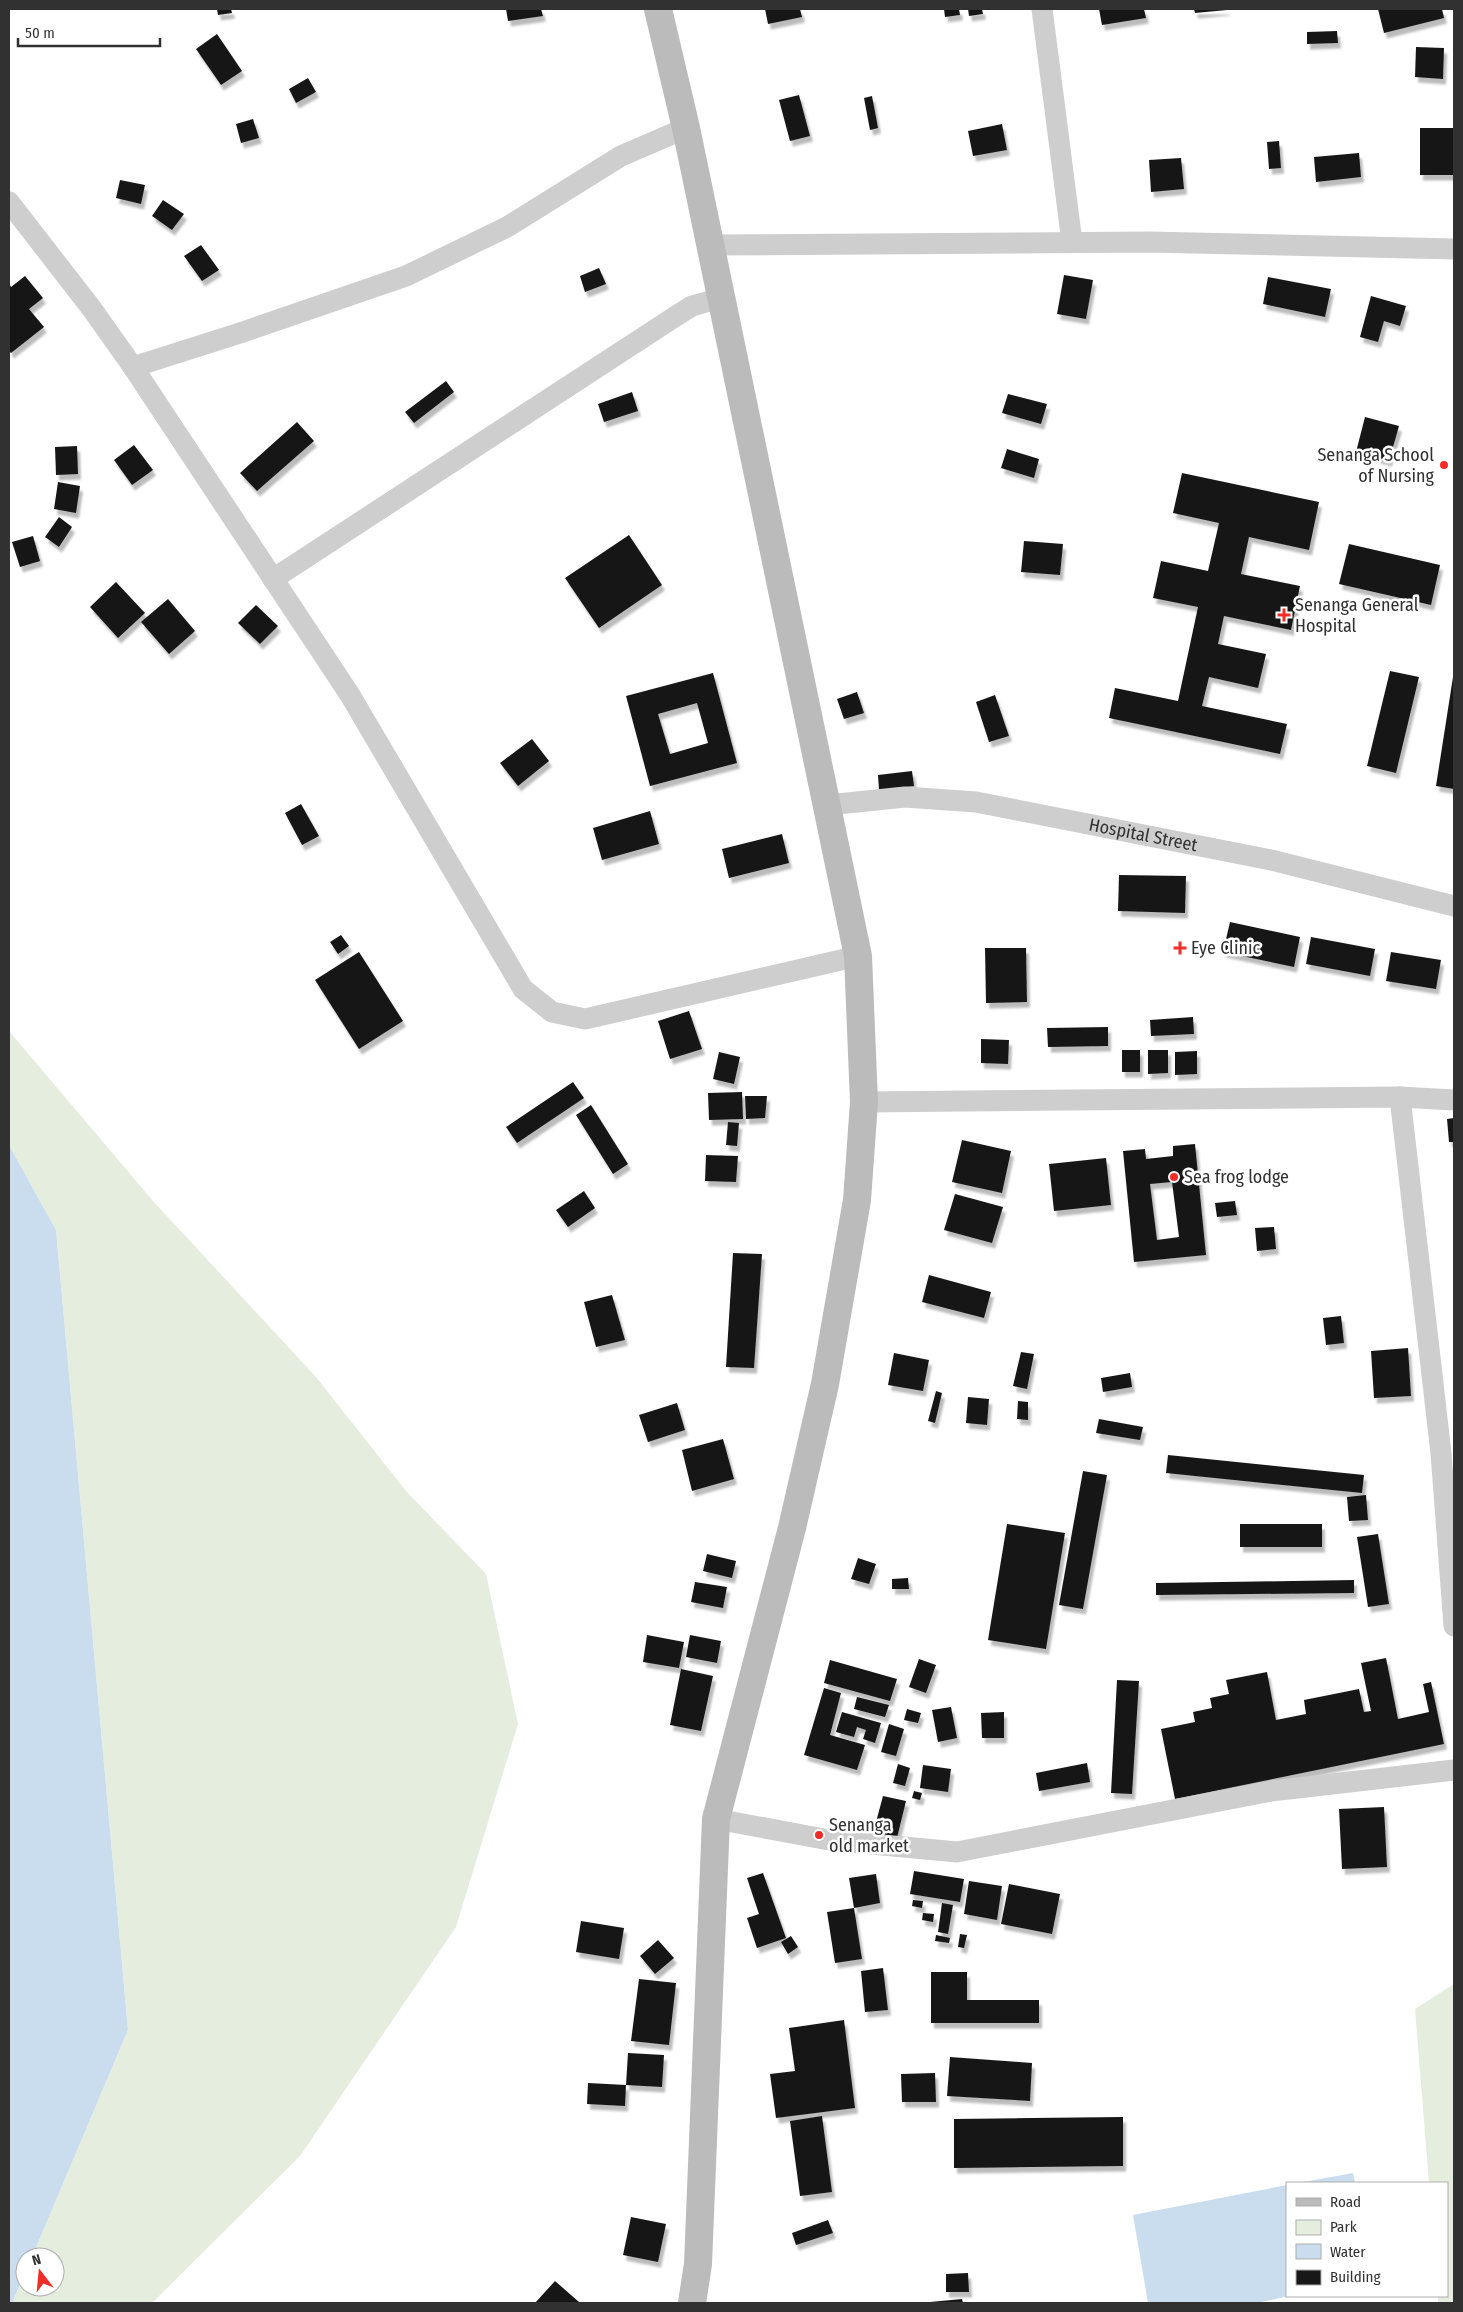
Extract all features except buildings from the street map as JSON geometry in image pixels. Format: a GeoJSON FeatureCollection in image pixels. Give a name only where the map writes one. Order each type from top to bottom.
{"type":"FeatureCollection","features":[{"type":"Feature","properties":{"kind":"street"},"geometry":{"type":"LineString","coordinates":[[658,9],[686,128],[858,956],[864,1102],[857,1200],[825,1384],[792,1528],[716,1818],[698,2254],[692,2303]]}},
{"type":"Feature","properties":{"kind":"street"},"geometry":{"type":"LineString","coordinates":[[1042,9],[1072,242]]}},
{"type":"Feature","properties":{"kind":"street"},"geometry":{"type":"LineString","coordinates":[[133,367],[240,333],[406,276],[507,227],[622,156],[686,128]]}},
{"type":"Feature","properties":{"kind":"street"},"geometry":{"type":"LineString","coordinates":[[9,202],[92,309],[133,367],[350,695],[523,989],[552,1012],[586,1019],[858,956]]}},
{"type":"Feature","properties":{"kind":"street"},"geometry":{"type":"LineString","coordinates":[[710,245],[1072,242],[1454,250]]}},
{"type":"Feature","properties":{"kind":"street"},"geometry":{"type":"LineString","coordinates":[[273,579],[676,316],[699,303],[721,298]]}},
{"type":"Feature","properties":{"kind":"street","name":"Hospital Street"},"geometry":{"type":"LineString","coordinates":[[828,806],[906,797],[976,802],[1271,860],[1454,906]]}},
{"type":"Feature","properties":{"kind":"street"},"geometry":{"type":"LineString","coordinates":[[864,1102],[1400,1097],[1454,1100]]}},
{"type":"Feature","properties":{"kind":"street"},"geometry":{"type":"LineString","coordinates":[[1400,1097],[1447,1453],[1454,1626]]}},
{"type":"Feature","properties":{"kind":"street"},"geometry":{"type":"LineString","coordinates":[[716,1818],[828,1840],[957,1852],[1271,1791],[1454,1770]]}},
{"type":"Feature","properties":{"kind":"green space"},"geometry":{"type":"Polygon","coordinates":[[[9,1031],[153,1201],[316,1377],[406,1491],[486,1574],[518,1724],[456,1927],[300,2156],[152,2303],[12,2303],[15,2296],[65,2297],[65,2247],[36,2247],[128,2030],[56,1230],[9,1145],[9,1031]]]}},
{"type":"Feature","properties":{"kind":"green space"},"geometry":{"type":"Polygon","coordinates":[[[1454,1984],[1454,2303],[1438,2303],[1438,2297],[1448,2297],[1448,2182],[1429,2182],[1415,2009],[1454,1984]]]}},
{"type":"Feature","properties":{"kind":"water"},"geometry":{"type":"Polygon","coordinates":[[[9,1145],[56,1230],[128,2030],[36,2247],[15,2247],[15,2296],[12,2303],[9,2303],[9,1145]]]}},
{"type":"Feature","properties":{"kind":"water"},"geometry":{"type":"Polygon","coordinates":[[[1353,2173],[1355,2182],[1304,2182],[1353,2173]]]}},
{"type":"Feature","properties":{"kind":"water"},"geometry":{"type":"Polygon","coordinates":[[[1286,2185],[1286,2297],[1257,2303],[1148,2303],[1133,2215],[1286,2185]]]}},
{"type":"Feature","properties":{"kind":"place","name":"Senanga School of Nursing"},"geometry":{"type":"Point","coordinates":[1444,465]}},
{"type":"Feature","properties":{"kind":"place","name":"Senanga General Hospital"},"geometry":{"type":"Point","coordinates":[1284,615]}},
{"type":"Feature","properties":{"kind":"place","name":"Eye Clinic"},"geometry":{"type":"Point","coordinates":[1180,948]}},
{"type":"Feature","properties":{"kind":"place","name":"Sea frog lodge"},"geometry":{"type":"Point","coordinates":[1174,1177]}},
{"type":"Feature","properties":{"kind":"place","name":"Senanga old market"},"geometry":{"type":"Point","coordinates":[819,1835]}}]}
